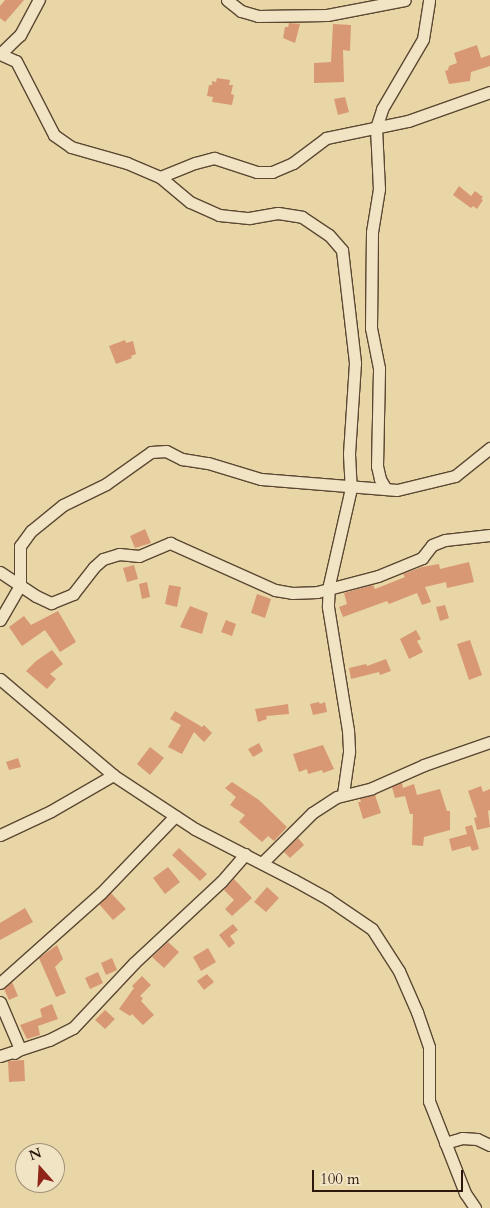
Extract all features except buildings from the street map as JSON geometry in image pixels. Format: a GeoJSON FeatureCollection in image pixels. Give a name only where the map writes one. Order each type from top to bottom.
{"type":"FeatureCollection","features":[{"type":"Feature","properties":{"kind":"street"},"geometry":{"type":"LineString","coordinates":[[39,0],[20,36],[0,54],[16,61],[56,138],[71,147],[127,163],[160,177],[190,202],[219,215],[243,218],[278,213],[302,217],[329,235],[342,250],[355,363],[349,454],[351,488],[328,590],[329,620],[348,730],[349,752],[343,794]]}},
{"type":"Feature","properties":{"kind":"street"},"geometry":{"type":"LineString","coordinates":[[227,0],[241,11],[258,16],[327,15],[405,0]]}},
{"type":"Feature","properties":{"kind":"street"},"geometry":{"type":"LineString","coordinates":[[386,489],[380,479],[377,466],[379,368],[371,328],[372,232],[380,189],[376,128],[382,109],[423,39],[429,0]]}},
{"type":"Feature","properties":{"kind":"street"},"geometry":{"type":"LineString","coordinates":[[160,177],[195,163],[214,158],[257,172],[268,173],[293,163],[326,138],[408,122],[490,92]]}},
{"type":"Feature","properties":{"kind":"street"},"geometry":{"type":"LineString","coordinates":[[0,620],[20,586],[20,546],[31,531],[63,505],[106,484],[152,452],[166,450],[182,460],[208,464],[261,479],[351,488],[404,490],[447,480],[467,468],[490,448]]}},
{"type":"Feature","properties":{"kind":"street"},"geometry":{"type":"LineString","coordinates":[[0,572],[43,600],[55,602],[73,594],[94,566],[104,559],[119,554],[139,556],[170,543],[275,590],[292,593],[328,590],[378,576],[422,558],[432,546],[445,540],[490,535]]}},
{"type":"Feature","properties":{"kind":"street"},"geometry":{"type":"LineString","coordinates":[[0,679],[113,775],[195,830],[245,854],[328,899],[372,929],[399,971],[417,1012],[429,1047],[429,1102],[465,1193],[475,1208]]}},
{"type":"Feature","properties":{"kind":"street"},"geometry":{"type":"LineString","coordinates":[[262,863],[312,813],[343,794],[372,788],[424,765],[490,742]]}},
{"type":"Feature","properties":{"kind":"street"},"geometry":{"type":"LineString","coordinates":[[0,835],[51,811],[113,775]]}},
{"type":"Feature","properties":{"kind":"street"},"geometry":{"type":"LineString","coordinates":[[0,983],[101,893],[175,816]]}},
{"type":"Feature","properties":{"kind":"street"},"geometry":{"type":"LineString","coordinates":[[0,1056],[49,1040],[73,1028],[134,963],[221,882],[245,854]]}},
{"type":"Feature","properties":{"kind":"street"},"geometry":{"type":"LineString","coordinates":[[0,1002],[20,1049]]}},
{"type":"Feature","properties":{"kind":"street"},"geometry":{"type":"LineString","coordinates":[[0,1061],[20,1049]]}},
{"type":"Feature","properties":{"kind":"street"},"geometry":{"type":"LineString","coordinates":[[445,1143],[462,1138],[477,1139],[490,1145]]}}]}
